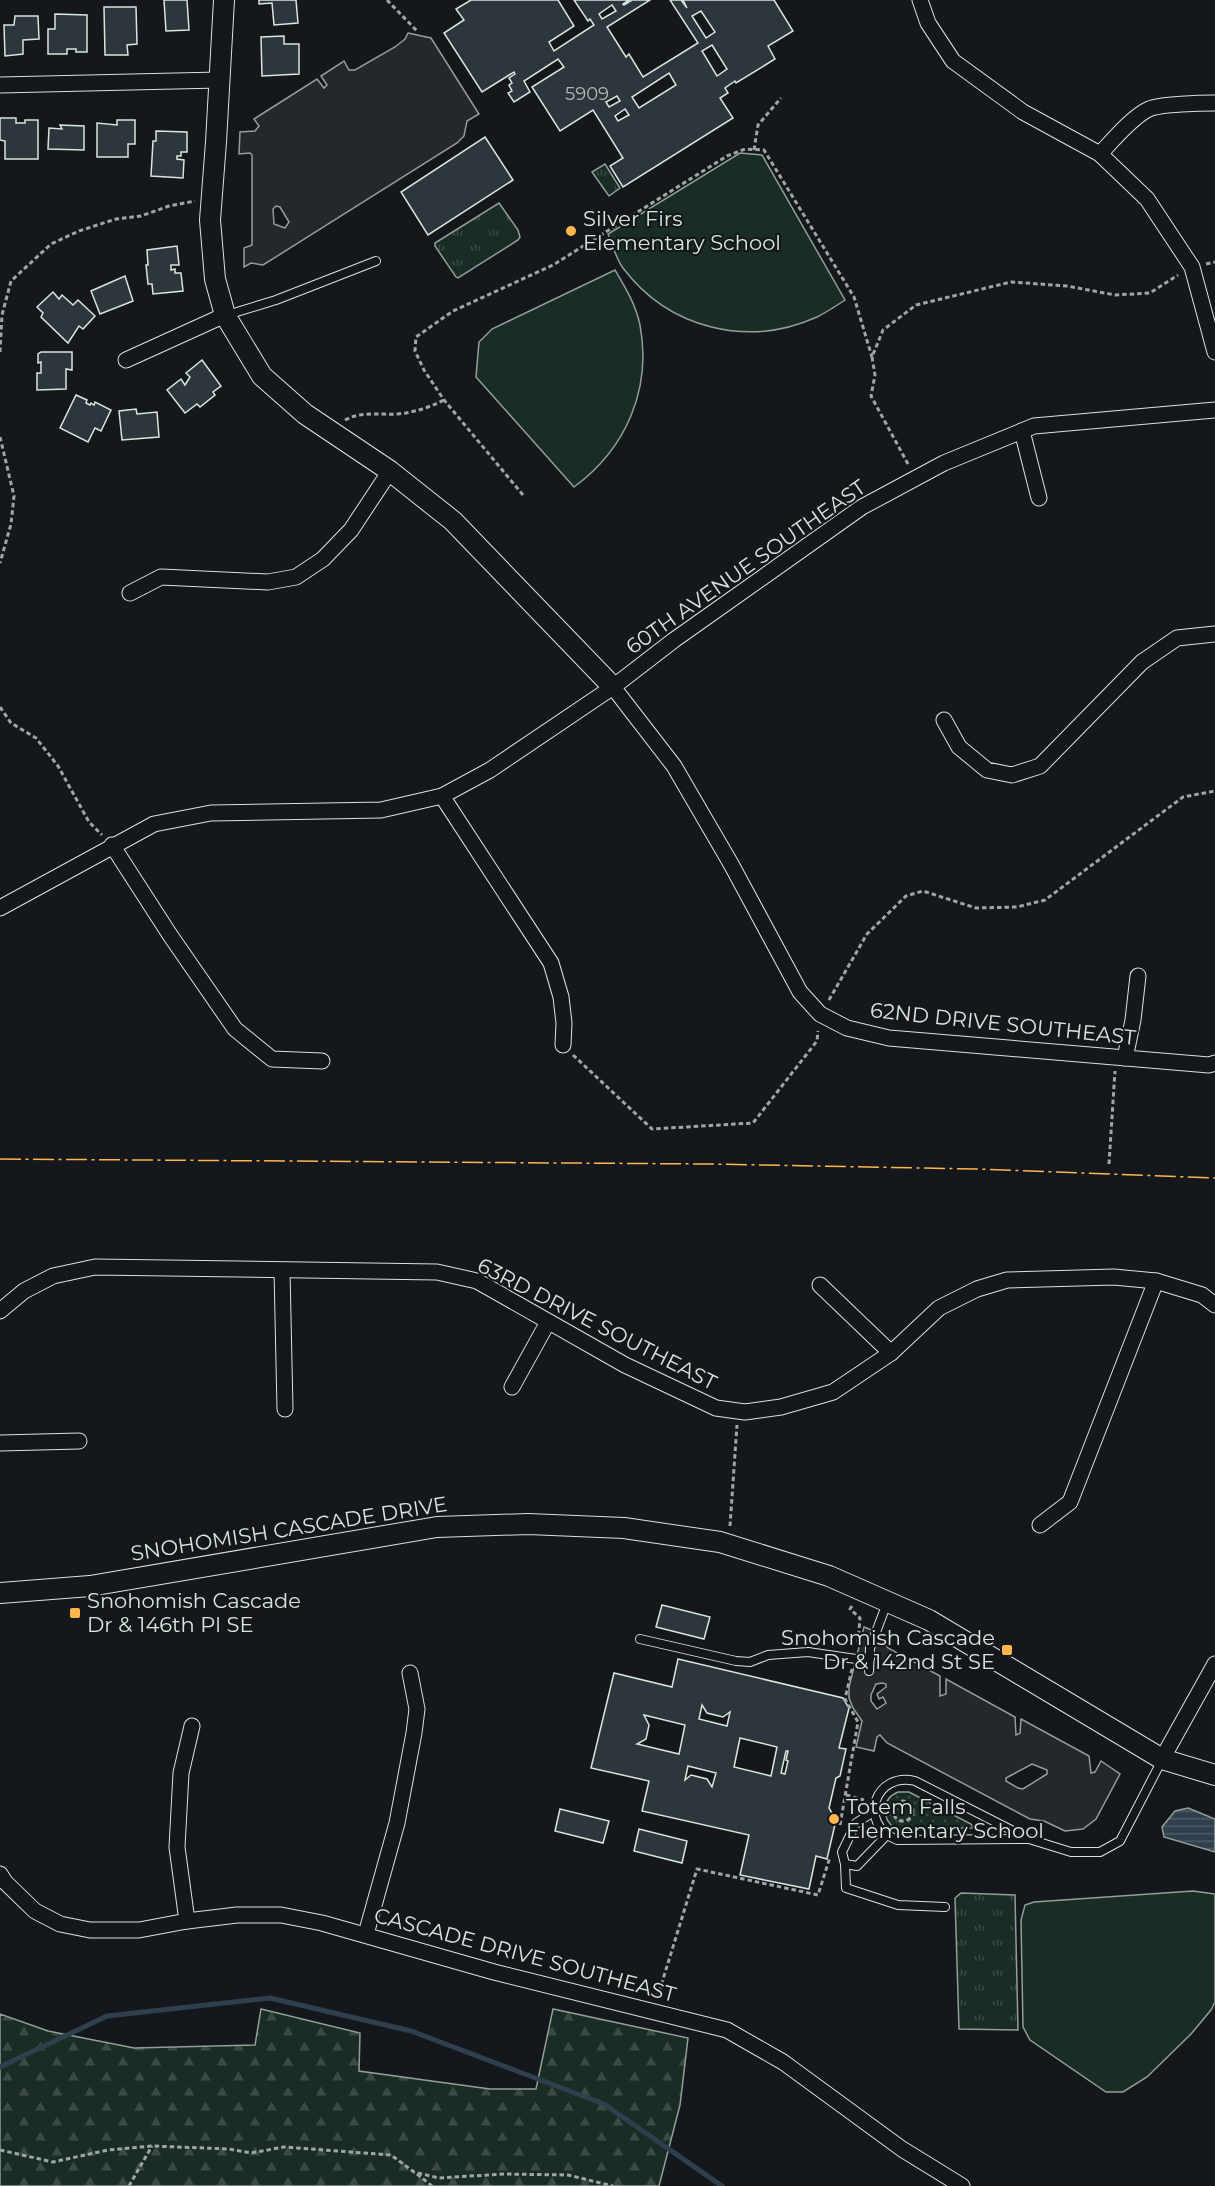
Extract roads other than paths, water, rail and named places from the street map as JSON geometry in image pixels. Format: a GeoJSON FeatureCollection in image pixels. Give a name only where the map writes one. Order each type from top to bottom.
{"type":"FeatureCollection","features":[{"type":"Feature","properties":{"kind":"street"},"geometry":{"type":"LineString","coordinates":[[0,908],[154,824],[211,813],[381,810],[442,796],[490,770],[613,687],[453,521],[390,471],[305,414],[262,376],[225,315],[212,261],[210,220],[224,0]]}},
{"type":"Feature","properties":{"kind":"street"},"geometry":{"type":"LineString","coordinates":[[920,0],[928,23],[953,61],[1023,112],[1100,154],[1147,199],[1192,267],[1215,352]]}},
{"type":"Feature","properties":{"kind":"street"},"geometry":{"type":"LineString","coordinates":[[0,86],[219,81]]}},
{"type":"Feature","properties":{"kind":"street"},"geometry":{"type":"LineString","coordinates":[[1100,154],[1125,127],[1149,109],[1215,103]]}},
{"type":"Feature","properties":{"kind":"street"},"geometry":{"type":"LineString","coordinates":[[126,360],[225,315]]}},
{"type":"Feature","properties":{"kind":"street","name":"60TH AVENUE SOUTHEAST"},"geometry":{"type":"LineString","coordinates":[[613,687],[683,633],[862,507],[945,463],[1034,426],[1215,410]]}},
{"type":"Feature","properties":{"kind":"street"},"geometry":{"type":"LineString","coordinates":[[1022,431],[1038,498]]}},
{"type":"Feature","properties":{"kind":"street"},"geometry":{"type":"LineString","coordinates":[[130,593],[161,577],[268,582],[296,577],[323,559],[351,530],[390,471]]}},
{"type":"Feature","properties":{"kind":"street"},"geometry":{"type":"LineString","coordinates":[[944,720],[959,747],[987,770],[1012,775],[1040,766],[1143,662],[1177,638],[1215,634]]}},
{"type":"Feature","properties":{"kind":"street","name":"62ND DRIVE SOUTHEAST"},"geometry":{"type":"LineString","coordinates":[[613,687],[674,766],[731,864],[800,992],[820,1014],[847,1028],[889,1038],[1209,1065],[1215,1063]]}},
{"type":"Feature","properties":{"kind":"street"},"geometry":{"type":"LineString","coordinates":[[442,796],[551,963],[561,997],[564,1023],[563,1045]]}},
{"type":"Feature","properties":{"kind":"street"},"geometry":{"type":"LineString","coordinates":[[112,845],[235,1029],[272,1059],[322,1061]]}},
{"type":"Feature","properties":{"kind":"street"},"geometry":{"type":"LineString","coordinates":[[1125,1058],[1133,1020],[1138,976]]}},
{"type":"Feature","properties":{"kind":"street","name":"63RD DRIVE SOUTHEAST"},"geometry":{"type":"LineString","coordinates":[[0,1311],[24,1291],[53,1276],[95,1267],[437,1272],[477,1281],[625,1365],[716,1408],[738,1411],[781,1407],[833,1392],[891,1353],[939,1308],[977,1288],[1007,1280],[1114,1277],[1156,1281],[1202,1295],[1215,1305]]}},
{"type":"Feature","properties":{"kind":"street"},"geometry":{"type":"LineString","coordinates":[[282,1271],[285,1409]]}},
{"type":"Feature","properties":{"kind":"street"},"geometry":{"type":"LineString","coordinates":[[1040,1525],[1070,1502],[1156,1281]]}},
{"type":"Feature","properties":{"kind":"street"},"geometry":{"type":"LineString","coordinates":[[820,1285],[891,1353]]}},
{"type":"Feature","properties":{"kind":"street"},"geometry":{"type":"LineString","coordinates":[[512,1387],[548,1322]]}},
{"type":"Feature","properties":{"kind":"street"},"geometry":{"type":"LineString","coordinates":[[0,1443],[79,1441]]}},
{"type":"Feature","properties":{"kind":"street","name":"SNOHOMISH CASCADE DRIVE"},"geometry":{"type":"LineString","coordinates":[[0,1593],[90,1586],[437,1527],[528,1524],[624,1528],[728,1545],[829,1576],[929,1620],[1162,1759],[1215,1775]]}},
{"type":"Feature","properties":{"kind":"street"},"geometry":{"type":"LineString","coordinates":[[1162,1759],[1215,1664]]}},
{"type":"Feature","properties":{"kind":"street"},"geometry":{"type":"LineString","coordinates":[[366,1934],[397,1823],[414,1733],[417,1709],[410,1674]]}},
{"type":"Feature","properties":{"kind":"street"},"geometry":{"type":"LineString","coordinates":[[187,1921],[177,1847],[181,1773],[192,1726]]}},
{"type":"Feature","properties":{"kind":"street","name":"CASCADE DRIVE SOUTHEAST"},"geometry":{"type":"LineString","coordinates":[[0,1874],[5,1882],[35,1911],[60,1924],[90,1930],[139,1930],[237,1915],[282,1915],[366,1934],[494,1972],[727,2030],[783,2062],[902,2149],[962,2186]]}},
{"type":"Feature","properties":{"kind":"lane"},"geometry":{"type":"LineString","coordinates":[[225,315],[276,300],[376,261]]}},
{"type":"Feature","properties":{"kind":"lane"},"geometry":{"type":"LineString","coordinates":[[869,1671],[870,1648],[887,1602]]}},
{"type":"Feature","properties":{"kind":"lane"},"geometry":{"type":"LineString","coordinates":[[640,1638],[736,1661],[750,1662],[768,1655],[808,1652],[870,1658]]}},
{"type":"Feature","properties":{"kind":"lane"},"geometry":{"type":"LineString","coordinates":[[1029,1839],[897,1840],[887,1835],[877,1825],[875,1811],[877,1800],[892,1781],[907,1779],[1029,1839],[1071,1852],[1100,1852],[1120,1840],[1162,1759]]}},
{"type":"Feature","properties":{"kind":"lane"},"geometry":{"type":"LineString","coordinates":[[875,1811],[856,1823],[842,1852],[846,1888],[898,1905],[945,1907]]}},
{"type":"Feature","properties":{"kind":"lane"},"geometry":{"type":"LineString","coordinates":[[845,1864],[857,1866],[887,1835]]}},
{"type":"Feature","properties":{"kind":"water"},"geometry":{"type":"Polygon","coordinates":[[[1188,1808],[1215,1819],[1215,1852],[1164,1837],[1162,1827],[1175,1811],[1188,1808]]]}},
{"type":"Feature","properties":{"kind":"waterway"},"geometry":{"type":"LineString","coordinates":[[0,2067],[107,2016],[270,1998],[411,2031],[604,2104],[722,2186]]}},
{"type":"Feature","properties":{"kind":"place","name":"Silver Firs Elementary School"},"geometry":{"type":"Point","coordinates":[571,231]}},
{"type":"Feature","properties":{"kind":"place","name":"Snohomish Cascade Dr & 146th Pl SE"},"geometry":{"type":"Point","coordinates":[75,1613]}},
{"type":"Feature","properties":{"kind":"place","name":"Snohomish Cascade Dr & 142nd St SE"},"geometry":{"type":"Point","coordinates":[1007,1650]}},
{"type":"Feature","properties":{"kind":"place","name":"Totem Falls Elementary School"},"geometry":{"type":"Point","coordinates":[834,1819]}}]}
